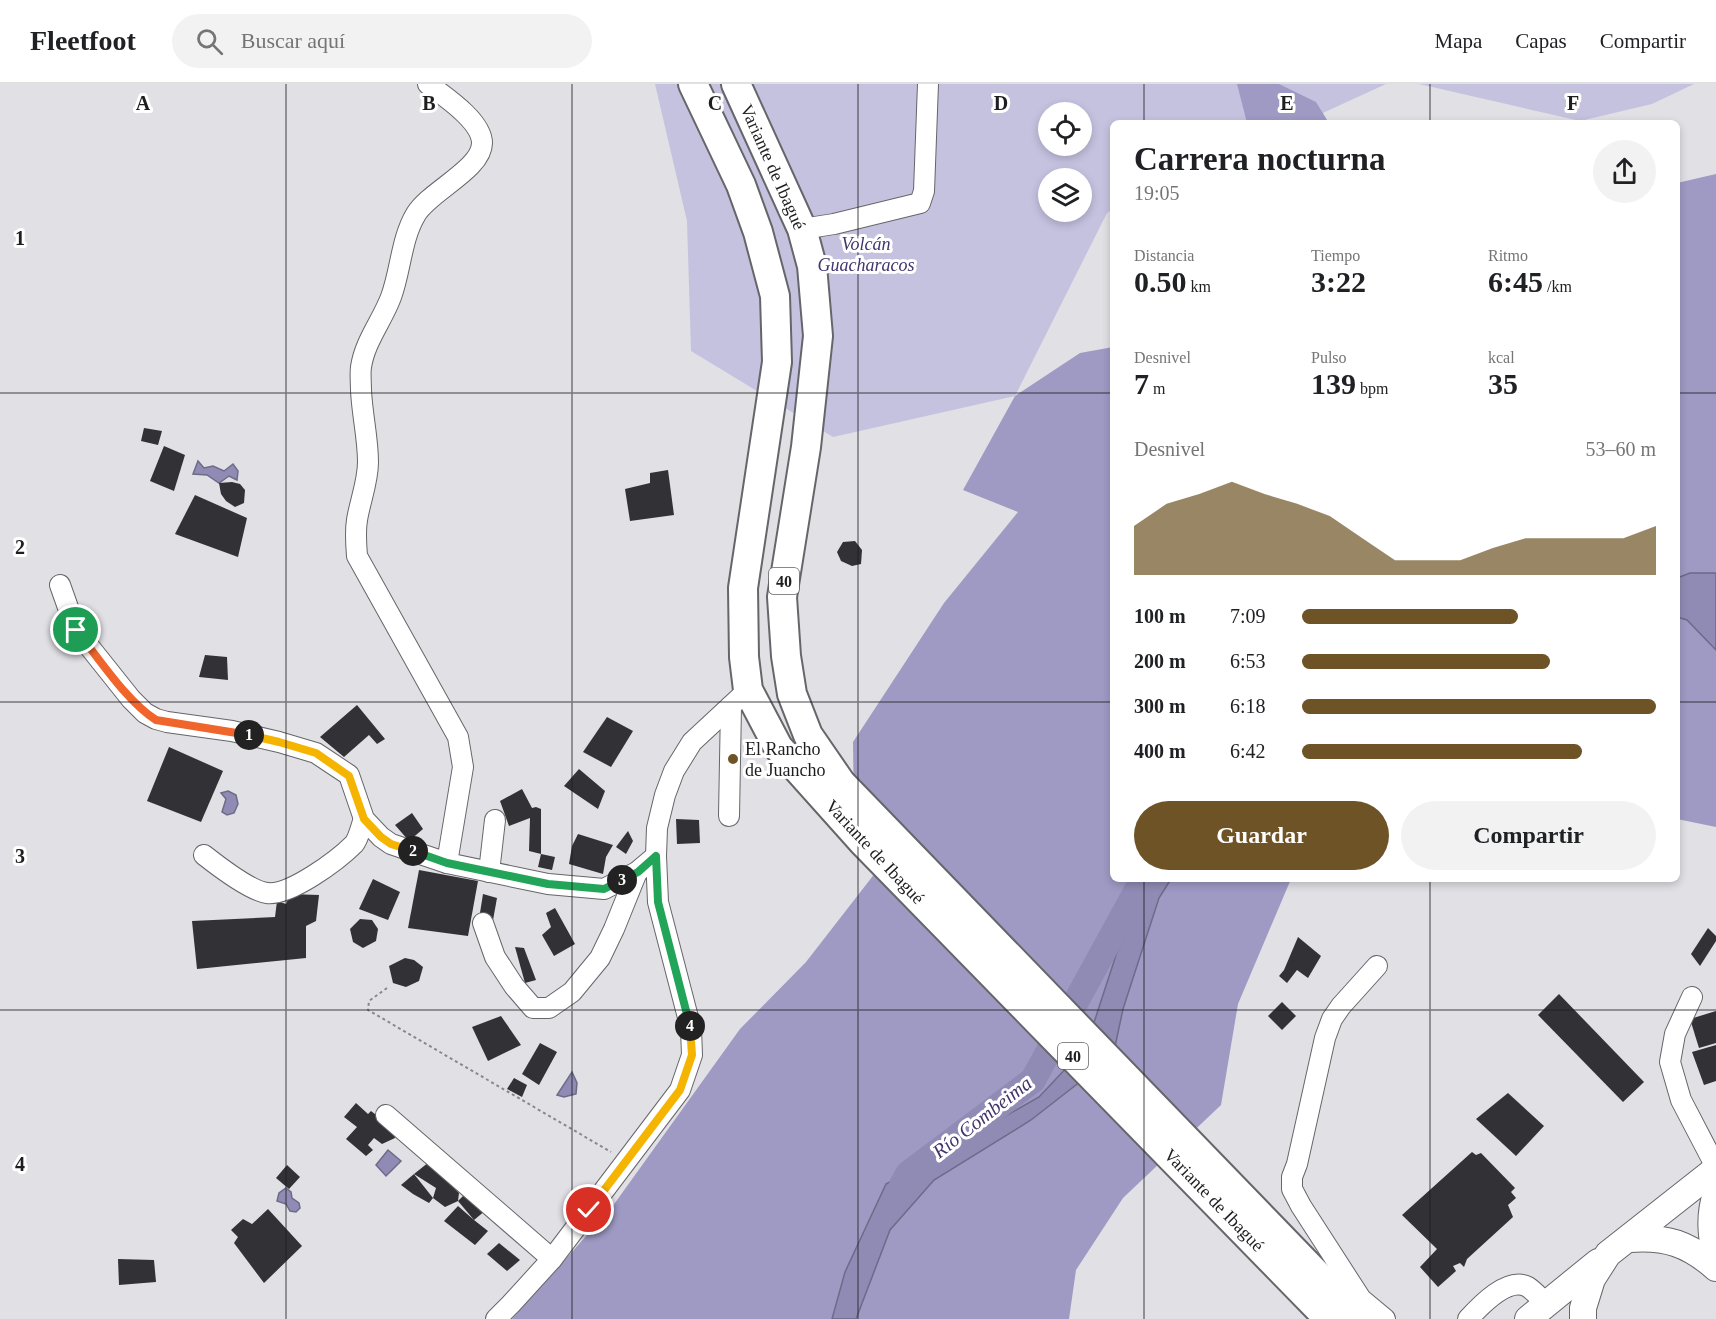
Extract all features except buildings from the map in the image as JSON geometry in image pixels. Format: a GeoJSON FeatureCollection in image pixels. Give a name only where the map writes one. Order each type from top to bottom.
{"type":"FeatureCollection","features":[{"type":"Feature","properties":{"kind":"highway","name":"Variante de Ibagué"},"geometry":{"type":"LineString","coordinates":[[693,84],[741,185],[755,222],[775,296],[777,362],[742,588],[744,657],[740,698],[778,747],[863,842],[1291,1262],[1360,1319]]}},
{"type":"Feature","properties":{"kind":"highway","name":"Variante de Ibagué"},"geometry":{"type":"LineString","coordinates":[[736,84],[802,229],[812,266],[818,336],[806,447],[782,597],[786,656],[792,694],[808,735],[841,783],[1050,998],[1291,1262],[1329,1319]]}},
{"type":"Feature","properties":{"kind":"main road"},"geometry":{"type":"LineString","coordinates":[[1537,1311],[1716,1168]]}},
{"type":"Feature","properties":{"kind":"main road"},"geometry":{"type":"LineString","coordinates":[[1716,1194],[1711,1214],[1710,1232],[1716,1263]]}},
{"type":"Feature","properties":{"kind":"main road"},"geometry":{"type":"LineString","coordinates":[[1629,1239],[1649,1237],[1668,1240],[1695,1251],[1716,1268]]}},
{"type":"Feature","properties":{"kind":"main road"},"geometry":{"type":"LineString","coordinates":[[1583,1319],[1583,1308],[1592,1279],[1608,1254]]}},
{"type":"Feature","properties":{"kind":"street"},"geometry":{"type":"LineString","coordinates":[[428,84],[473,121],[482,140],[481,150],[475,161],[425,202],[416,214],[407,233],[391,297],[365,352],[361,369],[362,415],[368,463],[355,537],[357,556],[458,737],[463,767],[447,863]]}},
{"type":"Feature","properties":{"kind":"street"},"geometry":{"type":"LineString","coordinates":[[802,229],[834,224],[920,203],[924,191],[928,84]]}},
{"type":"Feature","properties":{"kind":"street"},"geometry":{"type":"LineString","coordinates":[[60,585],[76,630],[131,699],[145,713],[156,720],[232,731],[316,753],[349,776],[364,819],[391,844],[447,863],[489,872],[548,884],[604,889],[638,872],[656,856]]}},
{"type":"Feature","properties":{"kind":"street"},"geometry":{"type":"LineString","coordinates":[[729,816],[740,698]]}},
{"type":"Feature","properties":{"kind":"street"},"geometry":{"type":"LineString","coordinates":[[496,1319],[552,1259],[680,1090],[692,1055],[691,1029],[658,902],[657,828],[674,771],[692,742],[740,698]]}},
{"type":"Feature","properties":{"kind":"street"},"geometry":{"type":"LineString","coordinates":[[204,855],[229,874],[258,890],[274,893],[295,887],[356,842],[364,819]]}},
{"type":"Feature","properties":{"kind":"street"},"geometry":{"type":"LineString","coordinates":[[489,872],[495,820]]}},
{"type":"Feature","properties":{"kind":"street"},"geometry":{"type":"LineString","coordinates":[[483,923],[495,957],[514,986],[533,1008],[549,1008],[572,992],[600,958],[638,872]]}},
{"type":"Feature","properties":{"kind":"street"},"geometry":{"type":"LineString","coordinates":[[1377,966],[1332,1019],[1325,1038],[1297,1164],[1292,1177],[1292,1189],[1360,1299],[1385,1319]]}},
{"type":"Feature","properties":{"kind":"street"},"geometry":{"type":"LineString","coordinates":[[1692,997],[1675,1034],[1670,1062],[1681,1100],[1716,1168]]}},
{"type":"Feature","properties":{"kind":"street"},"geometry":{"type":"LineString","coordinates":[[386,1115],[552,1259]]}},
{"type":"Feature","properties":{"kind":"street"},"geometry":{"type":"LineString","coordinates":[[1468,1319],[1483,1302],[1506,1287],[1518,1285],[1527,1287],[1537,1311]]}},
{"type":"Feature","properties":{"kind":"path"},"geometry":{"type":"LineString","coordinates":[[387,988],[369,1001],[368,1010],[626,1161]]}},
{"type":"Feature","properties":{"kind":"green space","name":"Volcán Guacharacos"},"geometry":{"type":"Polygon","coordinates":[[[655,84],[1386,84],[1308,120],[1110,120],[1110,212],[1107,213],[1015,396],[833,437],[691,351],[687,221],[655,84]]]}},
{"type":"Feature","properties":{"kind":"green space"},"geometry":{"type":"Polygon","coordinates":[[[1419,84],[1694,84],[1652,104],[1576,120],[1419,84]]]}},
{"type":"Feature","properties":{"kind":"shaded area"},"geometry":{"type":"Polygon","coordinates":[[[1237,84],[1279,84],[1316,102],[1327,120],[1246,120],[1237,84]]]}},
{"type":"Feature","properties":{"kind":"shaded area"},"geometry":{"type":"Polygon","coordinates":[[[1716,174],[1716,827],[1680,820],[1680,182],[1716,174]]]}},
{"type":"Feature","properties":{"kind":"shaded area"},"geometry":{"type":"Polygon","coordinates":[[[1110,348],[1110,882],[1290,882],[1238,1004],[1221,1105],[1123,1198],[1076,1270],[1069,1319],[512,1319],[612,1207],[740,1029],[806,962],[886,859],[854,814],[853,742],[944,603],[1018,512],[963,490],[1015,396],[1080,353],[1110,348]]]}},
{"type":"Feature","properties":{"kind":"shaded area"},"geometry":{"type":"Polygon","coordinates":[[[198,461],[204,468],[213,466],[224,471],[233,464],[238,471],[237,480],[229,476],[219,483],[207,475],[193,474],[198,461]]]}},
{"type":"Feature","properties":{"kind":"shaded area"},"geometry":{"type":"Polygon","coordinates":[[[1690,573],[1716,573],[1716,650],[1687,620],[1680,618],[1680,577],[1690,573]]]}},
{"type":"Feature","properties":{"kind":"shaded area"},"geometry":{"type":"Polygon","coordinates":[[[228,791],[236,795],[238,804],[234,813],[227,815],[222,812],[226,799],[221,793],[228,791]]]}},
{"type":"Feature","properties":{"kind":"shaded area"},"geometry":{"type":"Polygon","coordinates":[[[1153,882],[1169,882],[1159,898],[1123,1009],[1113,1056],[1031,1120],[934,1180],[890,1230],[856,1319],[832,1319],[845,1272],[886,1184],[1039,1097],[1086,1047],[1117,952],[1153,882]]]}},
{"type":"Feature","properties":{"kind":"shaded area"},"geometry":{"type":"Polygon","coordinates":[[[572,1072],[577,1083],[576,1094],[564,1097],[557,1095],[572,1072]]]}},
{"type":"Feature","properties":{"kind":"shaded area"},"geometry":{"type":"Polygon","coordinates":[[[388,1150],[401,1161],[386,1176],[376,1165],[388,1150]]]}},
{"type":"Feature","properties":{"kind":"shaded area"},"geometry":{"type":"Polygon","coordinates":[[[286,1188],[291,1192],[292,1198],[299,1203],[300,1208],[296,1212],[290,1211],[286,1204],[277,1201],[279,1193],[286,1188]]]}},
{"type":"Feature","properties":{"kind":"waterway","name":"Río Combeima"},"geometry":{"type":"LineString","coordinates":[[902,1185],[908,1174],[1033,1080],[1141,882]]}},
{"type":"Feature","properties":{"kind":"place","name":"El Rancho de Juancho"},"geometry":{"type":"Point","coordinates":[733,759]}},
{"type":"Feature","properties":{"kind":"route"},"geometry":{"type":"LineString","coordinates":[[76,630],[131,699],[156,720],[232,731],[316,753],[349,776],[364,819],[391,844],[447,863],[548,884],[604,889],[638,872],[656,856],[658,902],[691,1029],[692,1055],[680,1090],[589,1210]]}}]}
